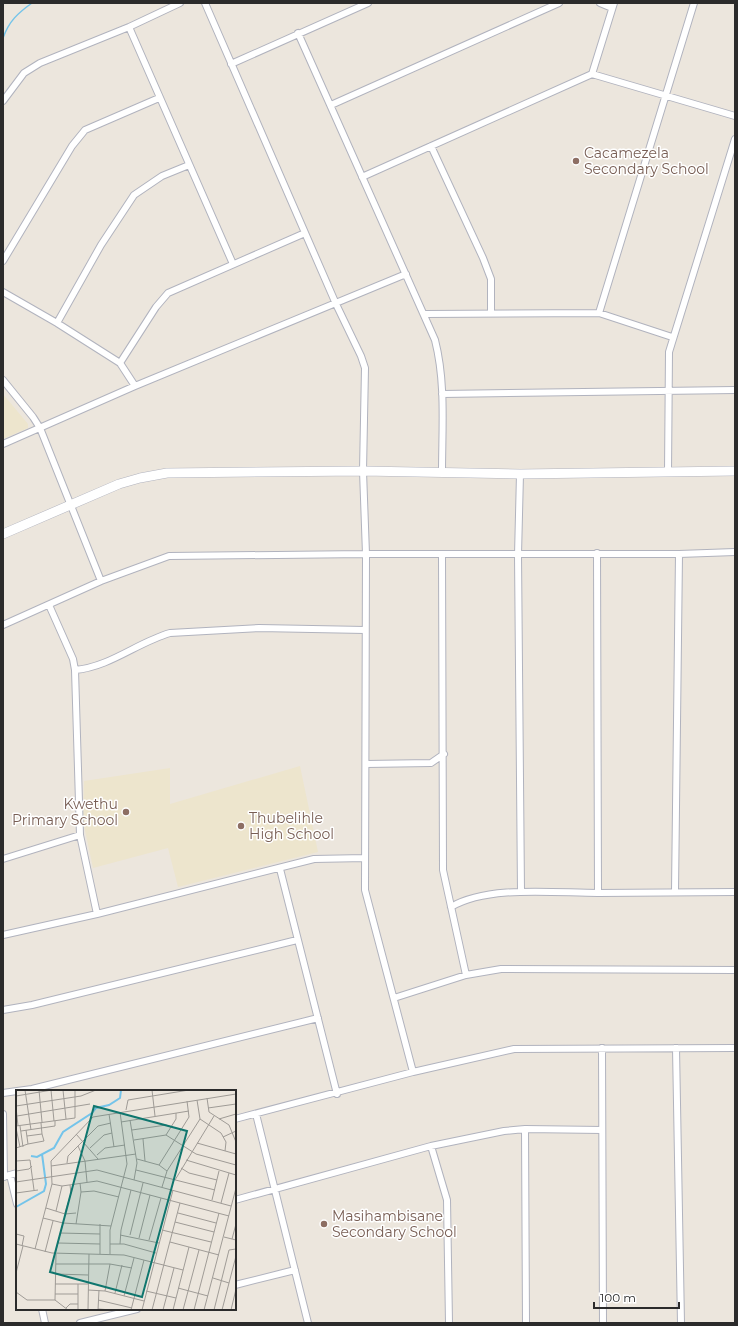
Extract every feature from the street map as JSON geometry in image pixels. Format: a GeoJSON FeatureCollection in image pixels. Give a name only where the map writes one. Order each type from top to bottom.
{"type":"FeatureCollection","features":[{"type":"Feature","properties":{"kind":"street"},"geometry":{"type":"LineString","coordinates":[[3,101],[18,80],[32,68],[129,27],[180,3]]}},
{"type":"Feature","properties":{"kind":"street"},"geometry":{"type":"LineString","coordinates":[[205,3],[365,368],[363,471],[366,554],[366,900],[413,1072]]}},
{"type":"Feature","properties":{"kind":"street"},"geometry":{"type":"LineString","coordinates":[[231,64],[368,3]]}},
{"type":"Feature","properties":{"kind":"street"},"geometry":{"type":"LineString","coordinates":[[331,105],[559,3]]}},
{"type":"Feature","properties":{"kind":"street"},"geometry":{"type":"LineString","coordinates":[[592,74],[613,6],[600,3]]}},
{"type":"Feature","properties":{"kind":"street"},"geometry":{"type":"LineString","coordinates":[[599,313],[694,3]]}},
{"type":"Feature","properties":{"kind":"street"},"geometry":{"type":"LineString","coordinates":[[129,27],[233,264]]}},
{"type":"Feature","properties":{"kind":"street"},"geometry":{"type":"LineString","coordinates":[[298,33],[425,314],[435,340],[440,359],[442,394],[442,473]]}},
{"type":"Feature","properties":{"kind":"street"},"geometry":{"type":"LineString","coordinates":[[362,177],[592,74],[735,116]]}},
{"type":"Feature","properties":{"kind":"street"},"geometry":{"type":"LineString","coordinates":[[3,261],[72,146],[85,130],[159,98]]}},
{"type":"Feature","properties":{"kind":"street"},"geometry":{"type":"LineString","coordinates":[[668,472],[668,360],[672,337],[735,138]]}},
{"type":"Feature","properties":{"kind":"street"},"geometry":{"type":"LineString","coordinates":[[431,146],[486,265],[491,279],[491,313]]}},
{"type":"Feature","properties":{"kind":"street"},"geometry":{"type":"LineString","coordinates":[[57,323],[101,244],[134,195],[148,184],[162,176],[189,166]]}},
{"type":"Feature","properties":{"kind":"street"},"geometry":{"type":"LineString","coordinates":[[120,363],[156,308],[168,293],[305,233]]}},
{"type":"Feature","properties":{"kind":"street"},"geometry":{"type":"LineString","coordinates":[[3,444],[135,386],[406,274]]}},
{"type":"Feature","properties":{"kind":"street"},"geometry":{"type":"LineString","coordinates":[[3,292],[57,323],[120,363],[135,386]]}},
{"type":"Feature","properties":{"kind":"street"},"geometry":{"type":"LineString","coordinates":[[425,314],[599,313],[672,337]]}},
{"type":"Feature","properties":{"kind":"street"},"geometry":{"type":"LineString","coordinates":[[3,380],[40,428],[101,581]]}},
{"type":"Feature","properties":{"kind":"street"},"geometry":{"type":"LineString","coordinates":[[442,394],[735,390]]}},
{"type":"Feature","properties":{"kind":"street"},"geometry":{"type":"LineString","coordinates":[[3,534],[119,484],[160,474],[363,471],[520,474],[735,472]]}},
{"type":"Feature","properties":{"kind":"street"},"geometry":{"type":"LineString","coordinates":[[520,474],[518,555],[521,892]]}},
{"type":"Feature","properties":{"kind":"street"},"geometry":{"type":"LineString","coordinates":[[3,625],[101,581],[169,556],[366,554],[518,555],[597,553],[679,554],[735,552]]}},
{"type":"Feature","properties":{"kind":"street"},"geometry":{"type":"LineString","coordinates":[[597,553],[598,893]]}},
{"type":"Feature","properties":{"kind":"street"},"geometry":{"type":"LineString","coordinates":[[442,554],[444,754],[443,870],[466,975]]}},
{"type":"Feature","properties":{"kind":"street"},"geometry":{"type":"LineString","coordinates":[[676,892],[679,554]]}},
{"type":"Feature","properties":{"kind":"street"},"geometry":{"type":"LineString","coordinates":[[49,605],[73,659],[75,670],[80,835],[97,914]]}},
{"type":"Feature","properties":{"kind":"street"},"geometry":{"type":"LineString","coordinates":[[75,670],[86,669],[101,664],[156,637],[170,633],[259,628],[365,630]]}},
{"type":"Feature","properties":{"kind":"street"},"geometry":{"type":"LineString","coordinates":[[366,764],[430,763],[444,754]]}},
{"type":"Feature","properties":{"kind":"street"},"geometry":{"type":"LineString","coordinates":[[3,859],[80,835]]}},
{"type":"Feature","properties":{"kind":"street"},"geometry":{"type":"LineString","coordinates":[[3,935],[97,914],[320,858],[365,858]]}},
{"type":"Feature","properties":{"kind":"street"},"geometry":{"type":"LineString","coordinates":[[280,869],[337,1094]]}},
{"type":"Feature","properties":{"kind":"street"},"geometry":{"type":"LineString","coordinates":[[451,907],[461,901],[472,898],[521,892],[735,892]]}},
{"type":"Feature","properties":{"kind":"street"},"geometry":{"type":"LineString","coordinates":[[3,1010],[32,1005],[297,940]]}},
{"type":"Feature","properties":{"kind":"street"},"geometry":{"type":"LineString","coordinates":[[394,998],[466,975],[501,969],[735,970]]}},
{"type":"Feature","properties":{"kind":"street"},"geometry":{"type":"LineString","coordinates":[[24,1090],[318,1018]]}},
{"type":"Feature","properties":{"kind":"street"},"geometry":{"type":"LineString","coordinates":[[602,1048],[603,1323]]}},
{"type":"Feature","properties":{"kind":"street"},"geometry":{"type":"LineString","coordinates":[[676,1048],[681,1323]]}},
{"type":"Feature","properties":{"kind":"street"},"geometry":{"type":"LineString","coordinates":[[236,1119],[337,1094],[413,1072],[514,1049],[735,1048]]}},
{"type":"Feature","properties":{"kind":"street"},"geometry":{"type":"LineString","coordinates":[[3,1093],[16,1091]]}},
{"type":"Feature","properties":{"kind":"street"},"geometry":{"type":"LineString","coordinates":[[3,1114],[6,1176],[16,1201]]}},
{"type":"Feature","properties":{"kind":"street"},"geometry":{"type":"LineString","coordinates":[[256,1114],[308,1323]]}},
{"type":"Feature","properties":{"kind":"street"},"geometry":{"type":"LineString","coordinates":[[236,1200],[431,1146],[525,1129],[602,1130]]}},
{"type":"Feature","properties":{"kind":"street"},"geometry":{"type":"LineString","coordinates":[[525,1129],[526,1323]]}},
{"type":"Feature","properties":{"kind":"street"},"geometry":{"type":"LineString","coordinates":[[431,1146],[447,1200],[448,1323]]}},
{"type":"Feature","properties":{"kind":"street"},"geometry":{"type":"LineString","coordinates":[[6,1176],[16,1174]]}},
{"type":"Feature","properties":{"kind":"street"},"geometry":{"type":"LineString","coordinates":[[236,1285],[295,1270]]}},
{"type":"Feature","properties":{"kind":"street"},"geometry":{"type":"LineString","coordinates":[[42,1310],[45,1323]]}},
{"type":"Feature","properties":{"kind":"street"},"geometry":{"type":"LineString","coordinates":[[80,1323],[133,1310]]}},
{"type":"Feature","properties":{"kind":"shaded area"},"geometry":{"type":"Polygon","coordinates":[[[3,394],[28,424],[28,428],[3,439],[3,394]]]}},
{"type":"Feature","properties":{"kind":"shaded area","name":"Thubelihle High School"},"geometry":{"type":"Polygon","coordinates":[[[300,766],[318,852],[178,887],[168,848],[93,868],[83,821],[84,781],[170,768],[170,804],[300,766]]]}},
{"type":"Feature","properties":{"kind":"waterway"},"geometry":{"type":"LineString","coordinates":[[3,38],[14,18],[32,3]]}},
{"type":"Feature","properties":{"kind":"place","name":"Cacamezela Secondary School"},"geometry":{"type":"Point","coordinates":[576,161]}},
{"type":"Feature","properties":{"kind":"place","name":"Kwethu Primary School"},"geometry":{"type":"Point","coordinates":[126,812]}},
{"type":"Feature","properties":{"kind":"place","name":"Thubelihle High School"},"geometry":{"type":"Point","coordinates":[241,826]}},
{"type":"Feature","properties":{"kind":"place","name":"Masihambisane Secondary School"},"geometry":{"type":"Point","coordinates":[324,1224]}}]}
